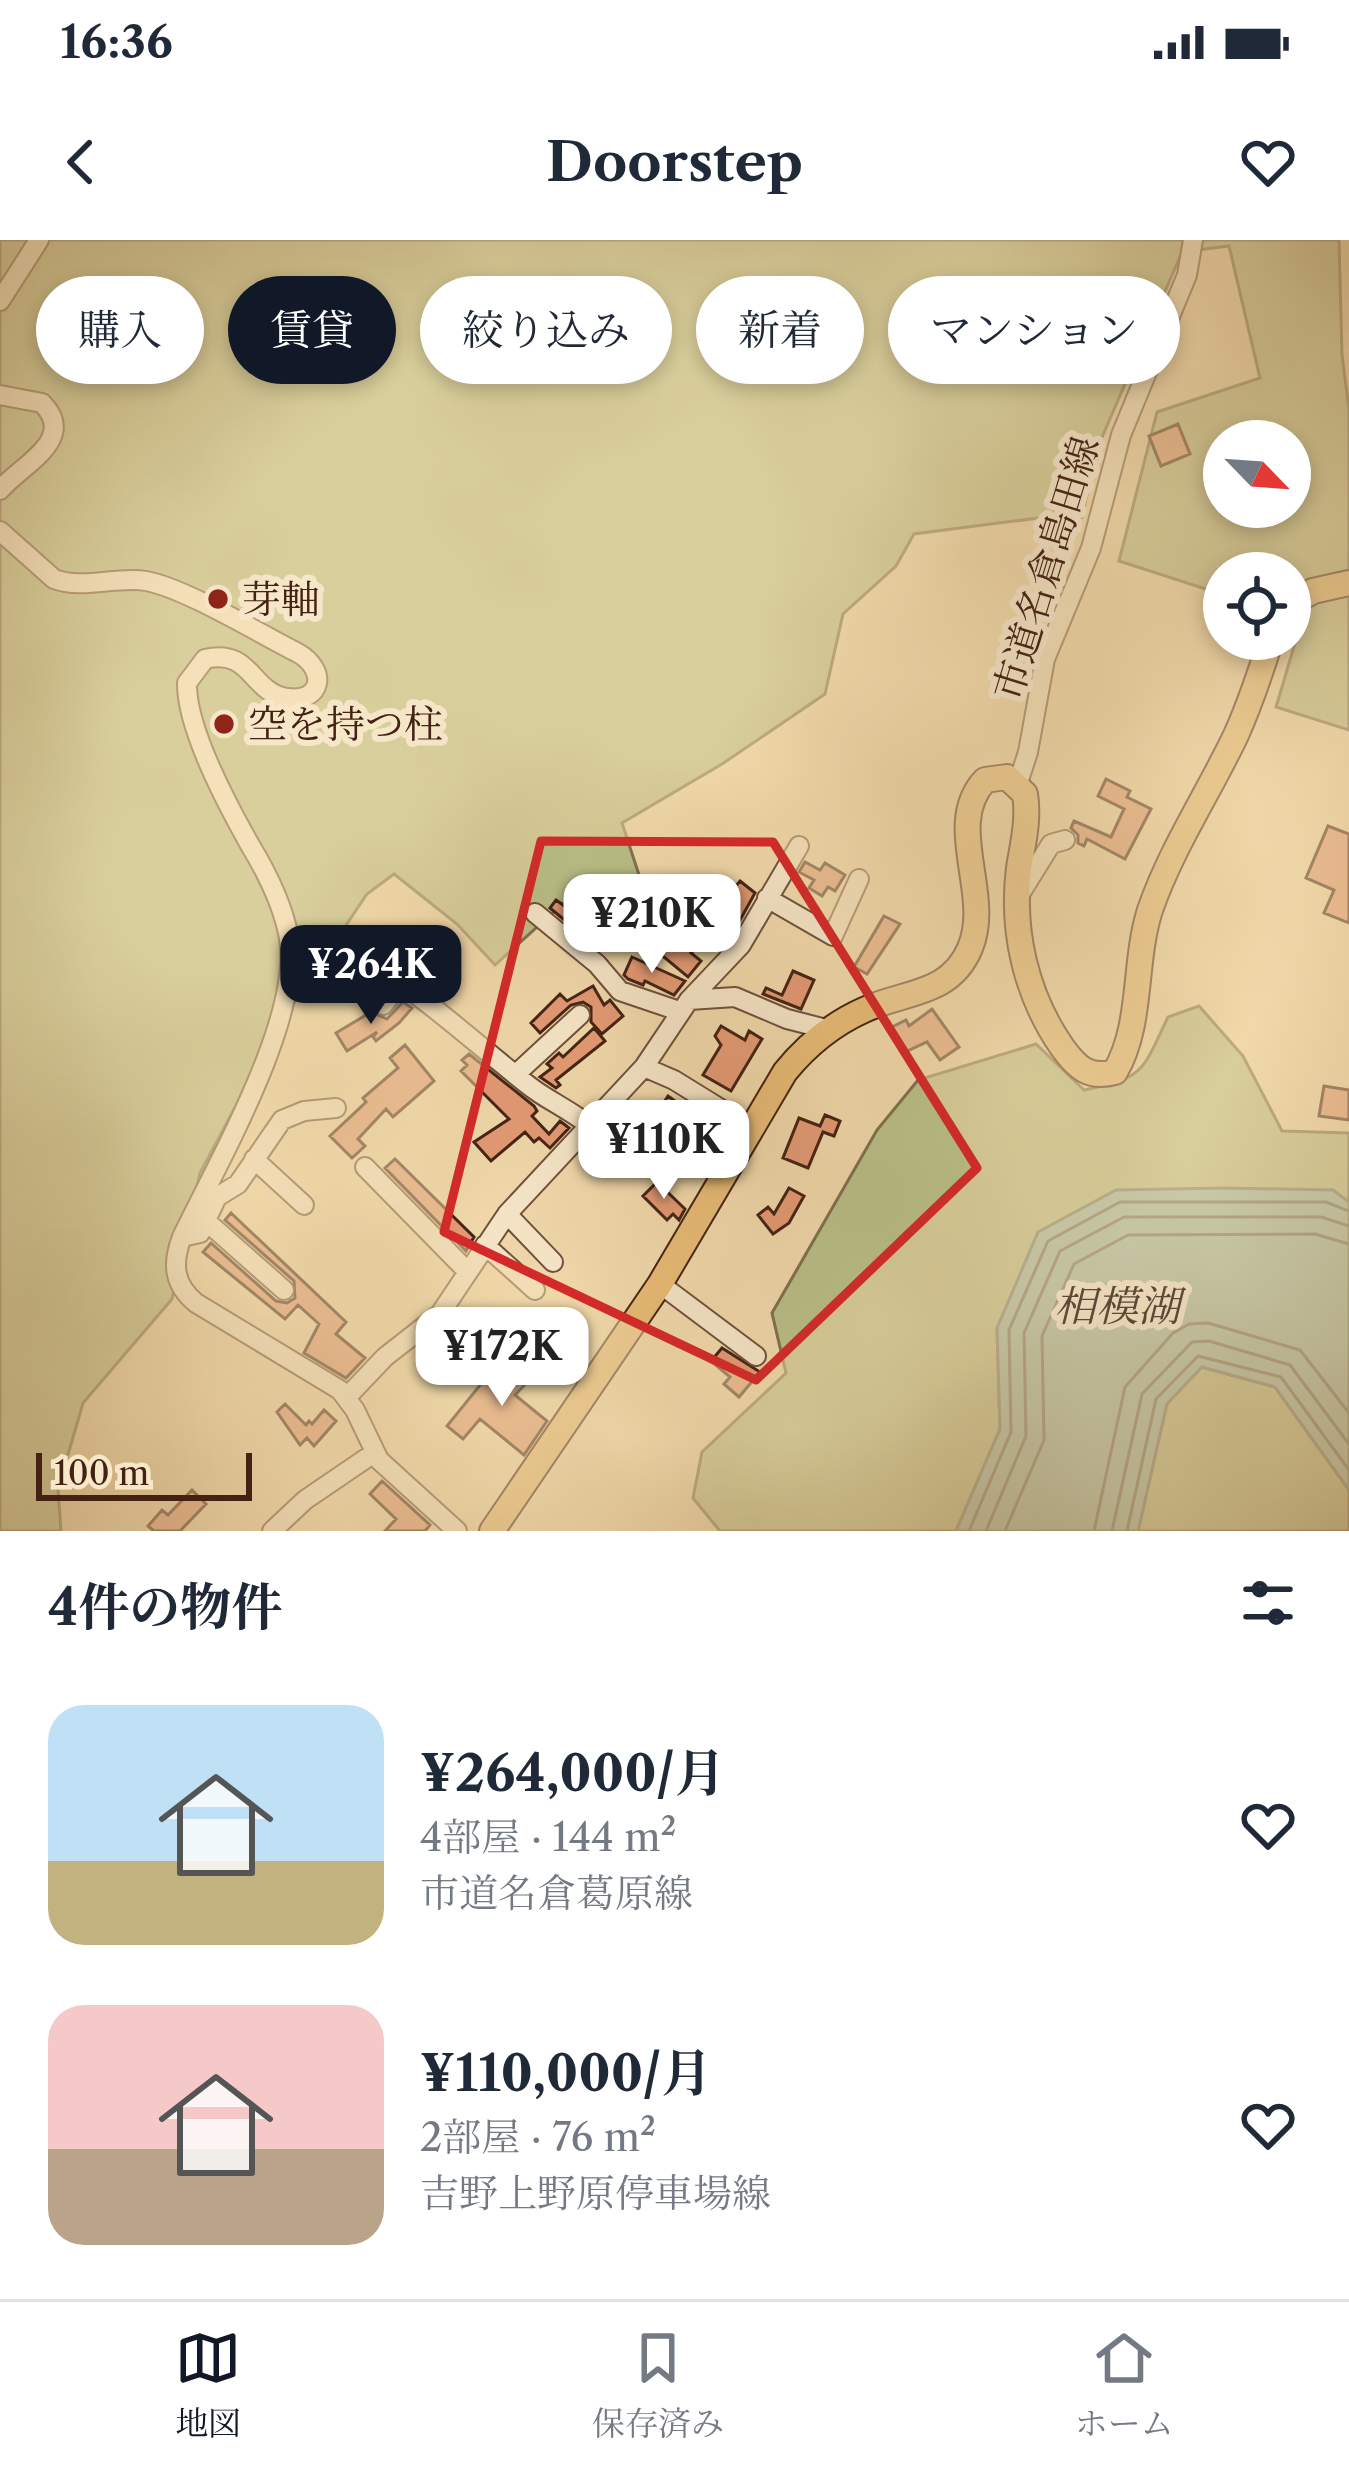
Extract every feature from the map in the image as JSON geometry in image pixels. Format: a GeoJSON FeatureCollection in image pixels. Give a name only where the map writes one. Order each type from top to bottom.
{"type":"FeatureCollection","features":[{"type":"Feature","properties":{"kind":"main road"},"geometry":{"type":"LineString","coordinates":[[1311,592],[1347,584]]}},
{"type":"Feature","properties":{"kind":"main road"},"geometry":{"type":"LineString","coordinates":[[492,1531],[660,1284],[784,1072],[830,1030],[866,1009],[938,986],[962,963],[979,912],[968,807],[985,780],[996,776],[1018,783],[1028,809],[1016,900],[1017,929],[1030,982],[1056,1038],[1082,1071],[1100,1076],[1115,1072],[1130,1040],[1136,971],[1148,916],[1236,734],[1263,660]]}},
{"type":"Feature","properties":{"kind":"street"},"geometry":{"type":"LineString","coordinates":[[0,301],[39,240]]}},
{"type":"Feature","properties":{"kind":"street","name":"市道名倉島田線"},"geometry":{"type":"LineString","coordinates":[[1018,783],[1045,659],[1091,548],[1121,435],[1187,275],[1193,240]]}},
{"type":"Feature","properties":{"kind":"street"},"geometry":{"type":"LineString","coordinates":[[0,395],[42,403],[52,414],[55,432],[48,446],[0,490]]}},
{"type":"Feature","properties":{"kind":"street"},"geometry":{"type":"LineString","coordinates":[[0,531],[54,579],[160,585],[298,653],[312,661],[320,675],[308,694],[290,698],[271,691],[240,662],[224,656],[205,659],[188,683],[192,712],[208,755],[284,920],[290,970],[276,1034],[182,1237],[177,1280],[188,1296],[347,1397],[374,1454],[457,1531]]}},
{"type":"Feature","properties":{"kind":"street"},"geometry":{"type":"LineString","coordinates":[[1016,900],[1051,844],[1065,840]]}},
{"type":"Feature","properties":{"kind":"street"},"geometry":{"type":"LineString","coordinates":[[347,1397],[385,1357],[440,1314],[507,1214],[644,1067],[684,1006],[741,945],[799,846]]}},
{"type":"Feature","properties":{"kind":"street"},"geometry":{"type":"LineString","coordinates":[[766,898],[833,936],[859,879]]}},
{"type":"Feature","properties":{"kind":"street"},"geometry":{"type":"LineString","coordinates":[[535,913],[597,964],[620,991],[684,1006],[734,997],[830,1030]]}},
{"type":"Feature","properties":{"kind":"street"},"geometry":{"type":"LineString","coordinates":[[383,1005],[401,983],[421,943]]}},
{"type":"Feature","properties":{"kind":"street"},"geometry":{"type":"LineString","coordinates":[[401,983],[530,1087],[568,1107],[591,1127]]}},
{"type":"Feature","properties":{"kind":"street"},"geometry":{"type":"LineString","coordinates":[[516,1074],[580,1015]]}},
{"type":"Feature","properties":{"kind":"street"},"geometry":{"type":"LineString","coordinates":[[644,1067],[750,1127]]}},
{"type":"Feature","properties":{"kind":"street"},"geometry":{"type":"LineString","coordinates":[[182,1237],[200,1233],[218,1197],[238,1184],[282,1120],[336,1108]]}},
{"type":"Feature","properties":{"kind":"street"},"geometry":{"type":"LineString","coordinates":[[254,1159],[304,1204]]}},
{"type":"Feature","properties":{"kind":"street"},"geometry":{"type":"LineString","coordinates":[[365,1167],[467,1271]]}},
{"type":"Feature","properties":{"kind":"street"},"geometry":{"type":"LineString","coordinates":[[507,1214],[554,1262]]}},
{"type":"Feature","properties":{"kind":"street"},"geometry":{"type":"LineString","coordinates":[[206,1221],[284,1290]]}},
{"type":"Feature","properties":{"kind":"street"},"geometry":{"type":"LineString","coordinates":[[485,1245],[535,1290]]}},
{"type":"Feature","properties":{"kind":"street"},"geometry":{"type":"LineString","coordinates":[[660,1284],[756,1356]]}},
{"type":"Feature","properties":{"kind":"street"},"geometry":{"type":"LineString","coordinates":[[272,1531],[305,1500],[374,1454]]}},
{"type":"Feature","properties":{"kind":"highlighted area"},"geometry":{"type":"Polygon","coordinates":[[[541,841],[773,842],[977,1168],[756,1380],[444,1232],[541,841]]]}},
{"type":"Feature","properties":{"kind":"green space"},"geometry":{"type":"Polygon","coordinates":[[[0,240],[1339,240],[1342,355],[1349,409],[1349,730],[1276,707],[1290,660],[1311,660],[1311,552],[1203,552],[1203,588],[1119,561],[1157,412],[1260,378],[1229,246],[1182,252],[1172,276],[888,276],[888,384],[1125,384],[1097,449],[1082,517],[1046,517],[914,534],[896,566],[843,614],[825,694],[722,764],[622,823],[641,881],[586,883],[495,965],[457,924],[394,874],[367,894],[279,1025],[200,1173],[172,1299],[83,1403],[58,1489],[61,1531],[0,1531],[0,240]]]}},
{"type":"Feature","properties":{"kind":"green space"},"geometry":{"type":"Polygon","coordinates":[[[1199,1006],[1243,1056],[1282,1131],[1349,1133],[1349,1202],[1332,1190],[997,1328],[1000,1429],[956,1531],[720,1531],[693,1498],[702,1452],[786,1373],[772,1313],[877,1130],[918,1080],[1036,1044],[1084,1090],[1104,1086],[1139,1069],[1168,1017],[1199,1006]]]}},
{"type":"Feature","properties":{"kind":"green space"},"geometry":{"type":"Polygon","coordinates":[[[1201,1367],[1275,1387],[1349,1490],[1349,1531],[1138,1531],[1167,1403],[1201,1367]]]}},
{"type":"Feature","properties":{"kind":"water","name":"相模湖"},"geometry":{"type":"Polygon","coordinates":[[[1116,1190],[1333,1190],[1349,1202],[1349,1490],[1275,1387],[1202,1367],[1167,1404],[1138,1531],[956,1531],[1000,1429],[997,1328],[1038,1232],[1116,1190]]]}},
{"type":"Feature","properties":{"kind":"building"},"geometry":{"type":"Polygon","coordinates":[[[1178,424],[1190,454],[1161,466],[1149,436],[1178,424]]]}},
{"type":"Feature","properties":{"kind":"building"},"geometry":{"type":"Polygon","coordinates":[[[1106,779],[1151,809],[1125,859],[1087,839],[1084,846],[1078,843],[1071,828],[1074,821],[1111,837],[1124,809],[1098,796],[1106,779]]]}},
{"type":"Feature","properties":{"kind":"building"},"geometry":{"type":"Polygon","coordinates":[[[1328,826],[1349,834],[1349,923],[1324,913],[1334,890],[1306,878],[1328,826]]]}},
{"type":"Feature","properties":{"kind":"building"},"geometry":{"type":"Polygon","coordinates":[[[805,862],[820,870],[825,863],[845,875],[835,891],[828,887],[822,896],[809,888],[814,880],[799,872],[805,862]]]}},
{"type":"Feature","properties":{"kind":"building"},"geometry":{"type":"Polygon","coordinates":[[[740,881],[755,893],[739,922],[719,906],[740,881]]]}},
{"type":"Feature","properties":{"kind":"building"},"geometry":{"type":"Polygon","coordinates":[[[556,900],[577,915],[588,902],[604,915],[587,939],[550,908],[556,900]]]}},
{"type":"Feature","properties":{"kind":"building"},"geometry":{"type":"Polygon","coordinates":[[[884,916],[900,924],[867,974],[854,967],[884,916]]]}},
{"type":"Feature","properties":{"kind":"building"},"geometry":{"type":"Polygon","coordinates":[[[667,918],[674,924],[679,919],[699,945],[691,953],[701,961],[688,977],[647,943],[667,918]]]}},
{"type":"Feature","properties":{"kind":"building"},"geometry":{"type":"Polygon","coordinates":[[[632,957],[685,981],[674,995],[645,981],[643,985],[628,979],[624,975],[632,957]]]}},
{"type":"Feature","properties":{"kind":"building"},"geometry":{"type":"Polygon","coordinates":[[[793,971],[814,980],[801,1009],[763,994],[766,988],[782,995],[793,971]]]}},
{"type":"Feature","properties":{"kind":"building"},"geometry":{"type":"Polygon","coordinates":[[[593,986],[604,1005],[610,1000],[623,1016],[602,1034],[591,1022],[591,1007],[583,1002],[571,1005],[540,1033],[531,1023],[560,994],[567,1001],[593,986]]]}},
{"type":"Feature","properties":{"kind":"building"},"geometry":{"type":"Polygon","coordinates":[[[403,1002],[412,1008],[399,1023],[376,1041],[377,1032],[347,1051],[336,1033],[371,1012],[387,1019],[403,1002]]]}},
{"type":"Feature","properties":{"kind":"building"},"geometry":{"type":"Polygon","coordinates":[[[932,1009],[959,1047],[940,1060],[927,1042],[903,1053],[892,1027],[906,1020],[909,1026],[932,1009]]]}},
{"type":"Feature","properties":{"kind":"building"},"geometry":{"type":"Polygon","coordinates":[[[721,1026],[745,1040],[749,1031],[762,1039],[731,1091],[703,1075],[721,1045],[715,1036],[721,1026]]]}},
{"type":"Feature","properties":{"kind":"building"},"geometry":{"type":"Polygon","coordinates":[[[594,1028],[605,1041],[556,1080],[560,1085],[556,1088],[540,1077],[552,1068],[547,1064],[559,1053],[563,1057],[594,1028]]]}},
{"type":"Feature","properties":{"kind":"building"},"geometry":{"type":"Polygon","coordinates":[[[405,1045],[434,1081],[393,1117],[386,1109],[358,1139],[365,1146],[352,1158],[330,1136],[398,1068],[390,1058],[405,1045]]]}},
{"type":"Feature","properties":{"kind":"building"},"geometry":{"type":"Polygon","coordinates":[[[469,1054],[534,1106],[537,1111],[532,1116],[549,1134],[560,1121],[569,1128],[550,1148],[525,1132],[491,1161],[474,1142],[509,1119],[461,1071],[467,1065],[462,1060],[469,1054]]]}},
{"type":"Feature","properties":{"kind":"building"},"geometry":{"type":"Polygon","coordinates":[[[1324,1086],[1349,1090],[1349,1120],[1319,1116],[1324,1086]]]}},
{"type":"Feature","properties":{"kind":"building"},"geometry":{"type":"Polygon","coordinates":[[[668,1096],[682,1106],[675,1116],[680,1119],[667,1138],[648,1126],[668,1096]]]}},
{"type":"Feature","properties":{"kind":"building"},"geometry":{"type":"Polygon","coordinates":[[[825,1115],[840,1121],[834,1136],[823,1132],[808,1168],[783,1158],[799,1118],[820,1126],[825,1115]]]}},
{"type":"Feature","properties":{"kind":"building"},"geometry":{"type":"Polygon","coordinates":[[[395,1159],[474,1237],[466,1251],[385,1168],[395,1159]]]}},
{"type":"Feature","properties":{"kind":"building"},"geometry":{"type":"Polygon","coordinates":[[[657,1182],[685,1209],[679,1220],[673,1214],[667,1220],[643,1196],[657,1182]]]}},
{"type":"Feature","properties":{"kind":"building"},"geometry":{"type":"Polygon","coordinates":[[[789,1188],[804,1196],[789,1223],[773,1234],[758,1215],[768,1207],[774,1214],[789,1188]]]}},
{"type":"Feature","properties":{"kind":"building"},"geometry":{"type":"Polygon","coordinates":[[[231,1213],[346,1322],[336,1334],[365,1358],[346,1378],[304,1353],[319,1324],[298,1305],[285,1319],[203,1252],[211,1243],[276,1301],[287,1303],[295,1298],[294,1281],[225,1220],[231,1213]]]}},
{"type":"Feature","properties":{"kind":"building"},"geometry":{"type":"Polygon","coordinates":[[[722,1348],[760,1372],[739,1397],[724,1384],[730,1377],[711,1361],[722,1348]]]}},
{"type":"Feature","properties":{"kind":"building"},"geometry":{"type":"Polygon","coordinates":[[[518,1356],[536,1373],[515,1395],[547,1421],[524,1455],[480,1419],[463,1439],[447,1426],[489,1374],[497,1380],[518,1356]]]}},
{"type":"Feature","properties":{"kind":"building"},"geometry":{"type":"Polygon","coordinates":[[[285,1404],[306,1425],[324,1410],[336,1421],[314,1446],[307,1438],[300,1445],[277,1412],[285,1404]]]}},
{"type":"Feature","properties":{"kind":"building"},"geometry":{"type":"Polygon","coordinates":[[[382,1481],[430,1525],[425,1531],[385,1531],[396,1519],[370,1494],[382,1481]]]}},
{"type":"Feature","properties":{"kind":"building"},"geometry":{"type":"Polygon","coordinates":[[[192,1490],[206,1504],[180,1531],[154,1531],[148,1526],[162,1510],[168,1515],[192,1490]]]}},
{"type":"Feature","properties":{"kind":"place","name":"芽軸"},"geometry":{"type":"Point","coordinates":[218,599]}},
{"type":"Feature","properties":{"kind":"place","name":"空を持つ柱"},"geometry":{"type":"Point","coordinates":[224,724]}}]}
